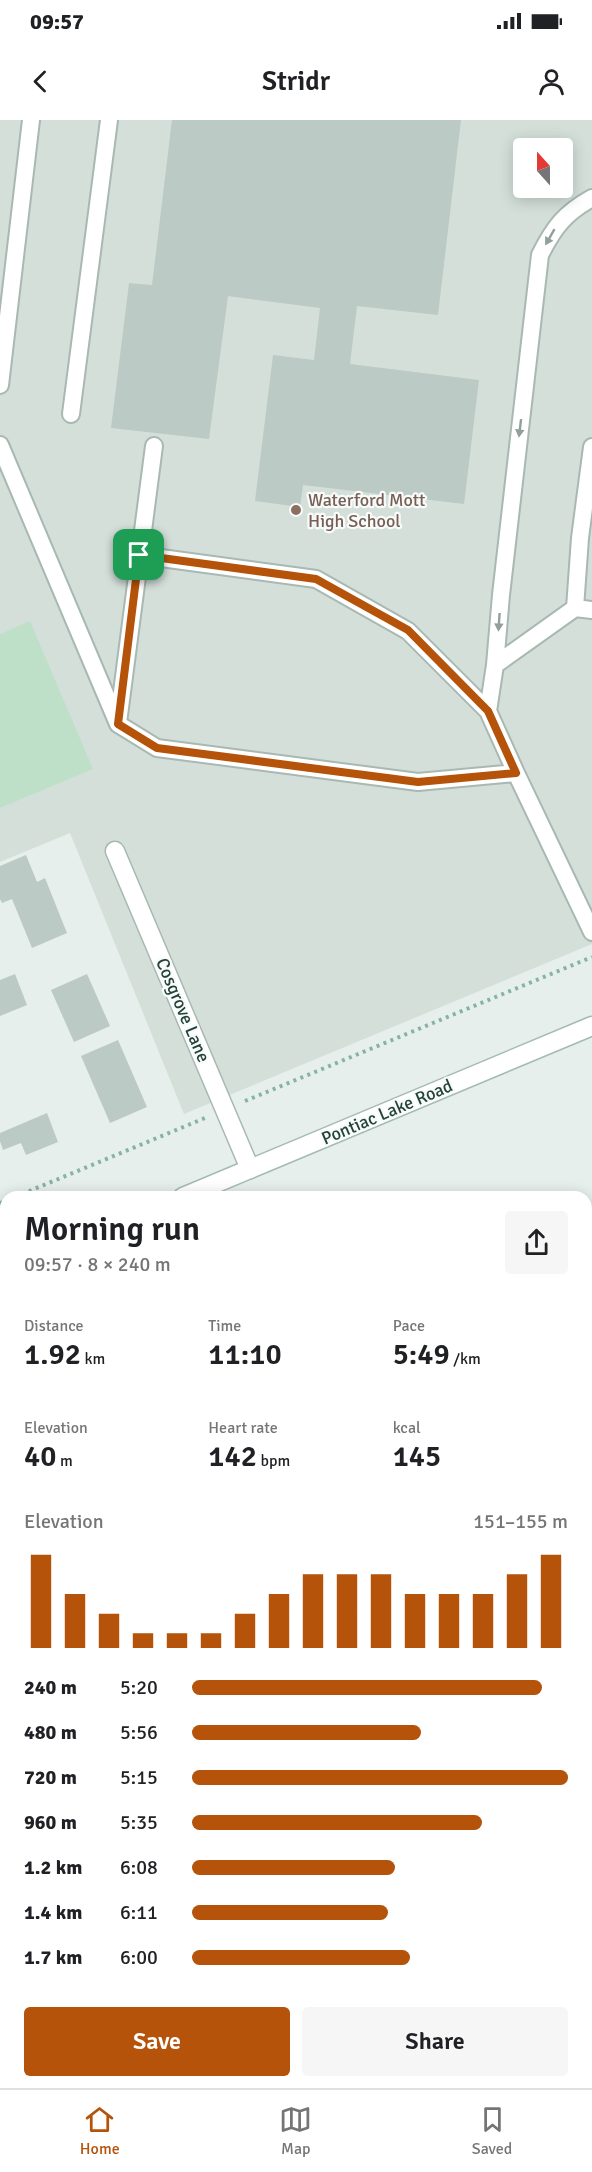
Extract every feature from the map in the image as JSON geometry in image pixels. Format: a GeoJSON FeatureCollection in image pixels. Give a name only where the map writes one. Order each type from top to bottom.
{"type":"FeatureCollection","features":[{"type":"Feature","properties":{"kind":"main road","name":"Cosgrove Lane"},"geometry":{"type":"LineString","coordinates":[[115,851],[250,1169]]}},
{"type":"Feature","properties":{"kind":"main road","name":"Pontiac Lake Road"},"geometry":{"type":"LineString","coordinates":[[197,1191],[592,1026]]}},
{"type":"Feature","properties":{"kind":"lane"},"geometry":{"type":"LineString","coordinates":[[0,385],[31,120]]}},
{"type":"Feature","properties":{"kind":"lane"},"geometry":{"type":"LineString","coordinates":[[71,414],[109,120]]}},
{"type":"Feature","properties":{"kind":"lane"},"geometry":{"type":"LineString","coordinates":[[488,711],[540,255],[551,232],[566,214],[592,198]]}},
{"type":"Feature","properties":{"kind":"lane"},"geometry":{"type":"LineString","coordinates":[[0,445],[118,724],[157,748],[418,782],[516,773]]}},
{"type":"Feature","properties":{"kind":"lane"},"geometry":{"type":"LineString","coordinates":[[118,724],[154,446]]}},
{"type":"Feature","properties":{"kind":"lane"},"geometry":{"type":"LineString","coordinates":[[575,608],[586,539],[592,447]]}},
{"type":"Feature","properties":{"kind":"lane"},"geometry":{"type":"LineString","coordinates":[[139,555],[316,579],[408,630],[488,711],[592,932]]}},
{"type":"Feature","properties":{"kind":"lane"},"geometry":{"type":"LineString","coordinates":[[495,665],[575,608],[592,610]]}},
{"type":"Feature","properties":{"kind":"path"},"geometry":{"type":"LineString","coordinates":[[29,1191],[592,957]]}},
{"type":"Feature","properties":{"kind":"shaded area","name":"Waterford Mott High School"},"geometry":{"type":"Polygon","coordinates":[[[0,120],[592,120],[592,944],[184,1114],[70,833],[0,862],[0,120]]]}},
{"type":"Feature","properties":{"kind":"green space"},"geometry":{"type":"Polygon","coordinates":[[[30,621],[93,769],[0,808],[0,634],[30,621]]]}},
{"type":"Feature","properties":{"kind":"building"},"geometry":{"type":"Polygon","coordinates":[[[172,120],[461,120],[438,315],[357,306],[350,364],[479,380],[464,504],[303,485],[300,507],[255,501],[273,355],[314,360],[320,308],[228,296],[209,439],[111,428],[129,283],[152,285],[172,120]]]}},
{"type":"Feature","properties":{"kind":"building"},"geometry":{"type":"Polygon","coordinates":[[[26,855],[37,882],[45,878],[67,933],[32,948],[12,899],[2,903],[0,899],[0,866],[26,855]]]}},
{"type":"Feature","properties":{"kind":"building"},"geometry":{"type":"Polygon","coordinates":[[[15,974],[27,1005],[0,1016],[0,980],[15,974]]]}},
{"type":"Feature","properties":{"kind":"building"},"geometry":{"type":"Polygon","coordinates":[[[87,974],[110,1026],[74,1042],[51,990],[87,974]]]}},
{"type":"Feature","properties":{"kind":"building"},"geometry":{"type":"Polygon","coordinates":[[[118,1040],[147,1107],[110,1123],[81,1056],[118,1040]]]}},
{"type":"Feature","properties":{"kind":"building"},"geometry":{"type":"Polygon","coordinates":[[[47,1113],[58,1142],[26,1155],[21,1143],[3,1150],[0,1133],[47,1113]]]}},
{"type":"Feature","properties":{"kind":"place","name":"Waterford Mott High School"},"geometry":{"type":"Point","coordinates":[296,510]}},
{"type":"Feature","properties":{"kind":"route"},"geometry":{"type":"LineString","coordinates":[[139,555],[316,579],[408,630],[488,711],[516,773],[418,782],[157,748],[118,724],[139,555]]}}]}
